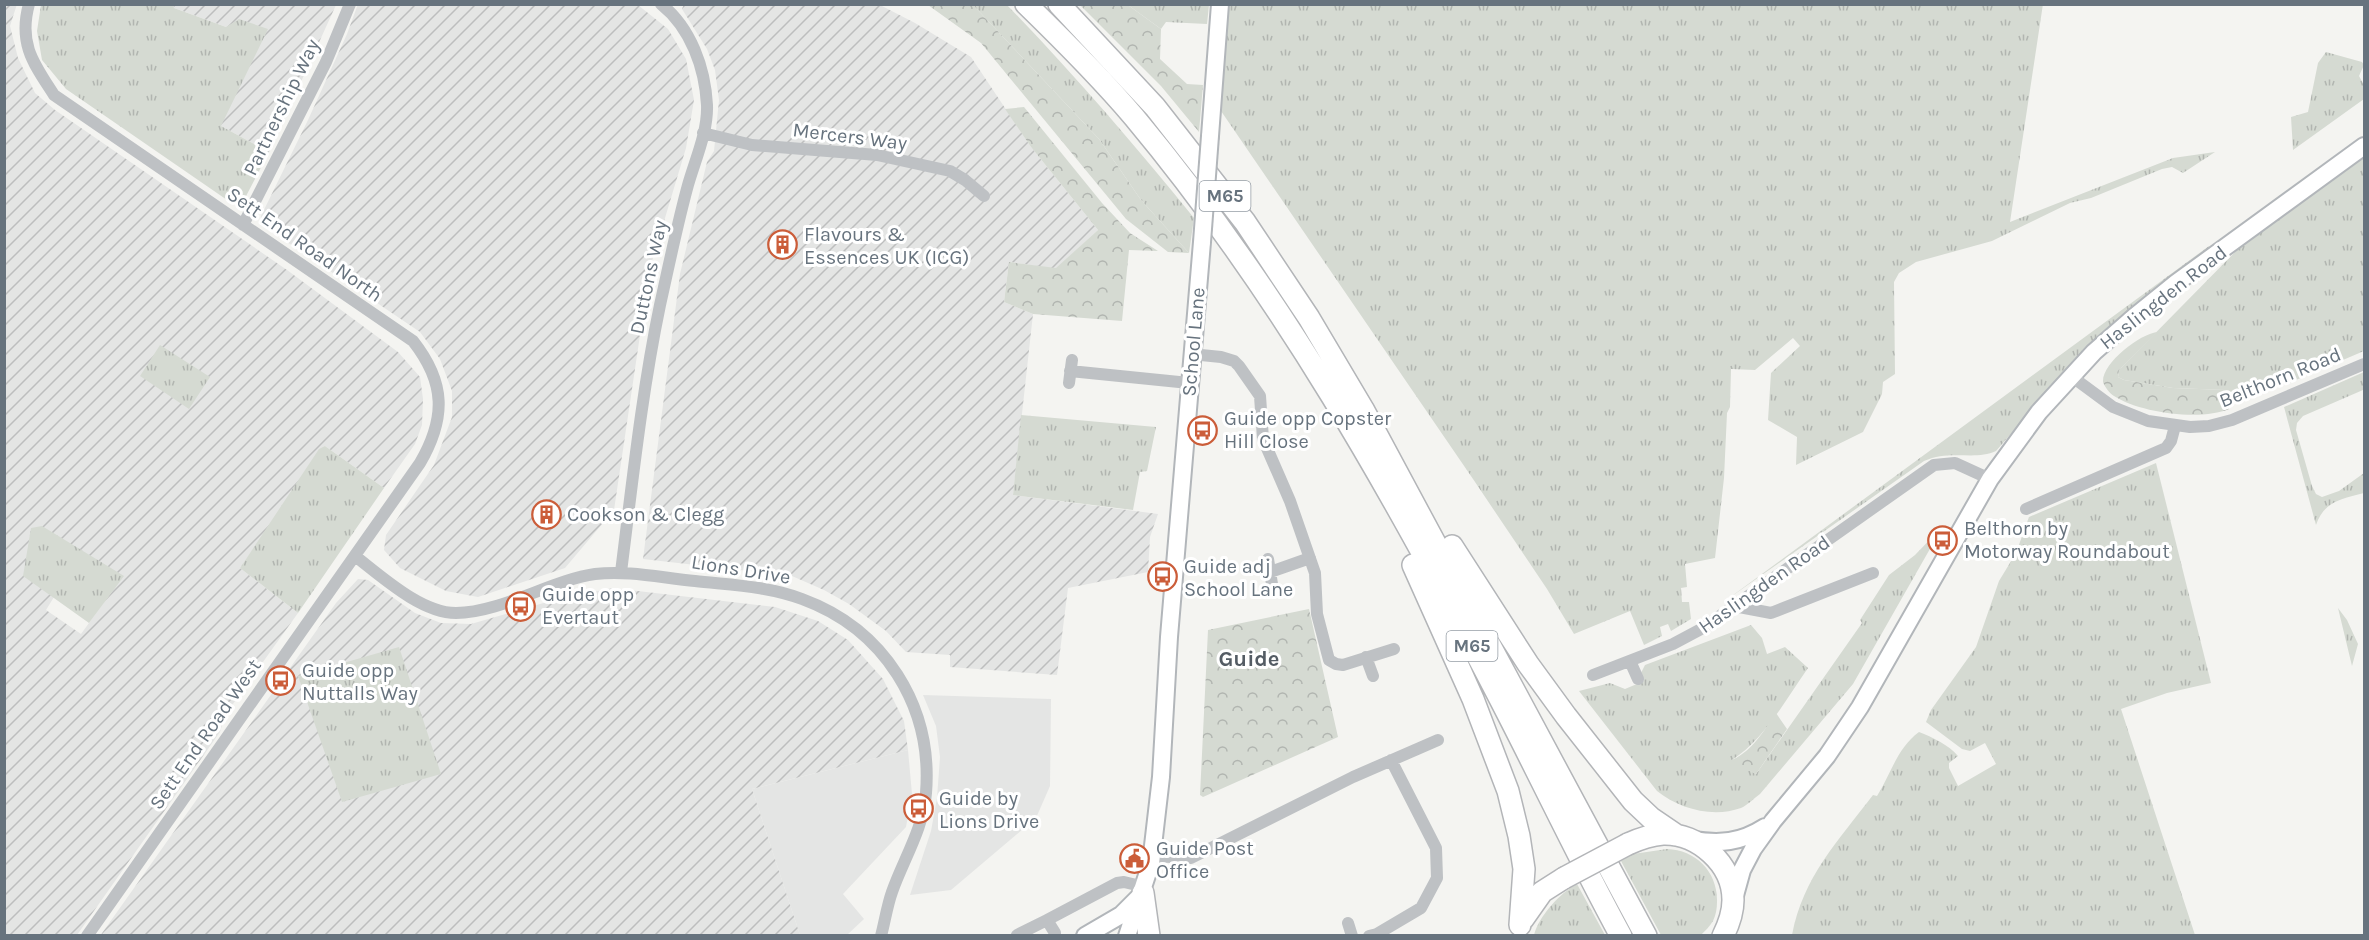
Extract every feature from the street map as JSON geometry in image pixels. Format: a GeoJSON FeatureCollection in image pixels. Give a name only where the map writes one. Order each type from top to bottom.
{"type":"FeatureCollection","features":[{"type":"Feature","properties":{"kind":"highway","name":"M65"},"geometry":{"type":"LineString","coordinates":[[1026,4],[1132,115],[1186,182],[1252,273],[1311,364],[1371,462],[1433,572],[1621,936]]}},
{"type":"Feature","properties":{"kind":"highway","name":"M65"},"geometry":{"type":"LineString","coordinates":[[1059,4],[1155,107],[1245,222],[1309,318],[1362,409],[1646,936]]}},
{"type":"Feature","properties":{"kind":"highway"},"geometry":{"type":"LineString","coordinates":[[1311,364],[1429,596],[1473,699],[1508,791],[1524,868],[1519,930]]}},
{"type":"Feature","properties":{"kind":"highway"},"geometry":{"type":"LineString","coordinates":[[1362,409],[1528,664],[1633,801],[1651,818],[1711,853],[1722,864],[1729,878],[1730,922]]}},
{"type":"Feature","properties":{"kind":"highway"},"geometry":{"type":"LineString","coordinates":[[1519,930],[1528,911],[1542,892],[1564,878],[1628,844],[1655,835],[1683,837]]}},
{"type":"Feature","properties":{"kind":"highway"},"geometry":{"type":"LineString","coordinates":[[1144,890],[1149,936]]}},
{"type":"Feature","properties":{"kind":"main road","name":"School Lane"},"geometry":{"type":"LineString","coordinates":[[1127,936],[1144,890],[1152,856],[1161,777],[1191,354],[1220,4]]}},
{"type":"Feature","properties":{"kind":"main road","name":"Haslingden Road"},"geometry":{"type":"LineString","coordinates":[[1730,922],[1738,879],[1747,859],[1773,821],[1821,764],[1860,707],[1990,479],[2013,445],[2072,376],[2102,345],[2176,283],[2364,146]]}},
{"type":"Feature","properties":{"kind":"main road","name":"Haslingden Road"},"geometry":{"type":"LineString","coordinates":[[1683,837],[1721,843],[1735,841],[1749,836],[1773,821]]}},
{"type":"Feature","properties":{"kind":"main road"},"geometry":{"type":"LineString","coordinates":[[1085,936],[1121,915],[1144,890]]}},
{"type":"Feature","properties":{"kind":"main road"},"geometry":{"type":"LineString","coordinates":[[1112,936],[1121,915]]}},
{"type":"Feature","properties":{"kind":"street","name":"Sett End Road North"},"geometry":{"type":"LineString","coordinates":[[29,4],[26,47],[35,67],[54,95],[413,342],[427,359],[435,379],[439,401],[438,420],[433,441],[355,556]]}},
{"type":"Feature","properties":{"kind":"street","name":"Partnership Way"},"geometry":{"type":"LineString","coordinates":[[243,225],[326,62],[350,4]]}},
{"type":"Feature","properties":{"kind":"street","name":"Duttons Way"},"geometry":{"type":"LineString","coordinates":[[621,572],[660,309],[687,187],[704,133],[707,106],[701,67],[684,29],[661,4]]}},
{"type":"Feature","properties":{"kind":"street","name":"Mercers Way"},"geometry":{"type":"LineString","coordinates":[[704,133],[752,145],[877,155],[950,171],[984,196]]}},
{"type":"Feature","properties":{"kind":"street"},"geometry":{"type":"LineString","coordinates":[[1191,354],[1221,357],[1233,361],[1257,392],[1261,401],[1263,439],[1290,501],[1315,573],[1317,614],[1327,657],[1332,663],[1340,665],[1395,649]]}},
{"type":"Feature","properties":{"kind":"street","name":"Belthorn Road"},"geometry":{"type":"LineString","coordinates":[[2072,376],[2113,407],[2148,421],[2175,426],[2209,426],[2232,420],[2364,364]]}},
{"type":"Feature","properties":{"kind":"street"},"geometry":{"type":"LineString","coordinates":[[1070,371],[1189,383]]}},
{"type":"Feature","properties":{"kind":"street"},"geometry":{"type":"LineString","coordinates":[[2025,509],[2166,448],[2171,441],[2175,426]]}},
{"type":"Feature","properties":{"kind":"street","name":"Haslingden Road"},"geometry":{"type":"LineString","coordinates":[[1593,675],[1673,644],[1703,628],[1934,465],[1955,463],[1990,479]]}},
{"type":"Feature","properties":{"kind":"street","name":"Lions Drive"},"geometry":{"type":"LineString","coordinates":[[355,556],[401,591],[429,606],[454,613],[478,610],[593,574],[621,572],[764,589],[800,598],[828,610],[859,630],[881,650],[913,704],[923,735],[927,779],[922,819],[915,841],[892,891],[881,936]]}},
{"type":"Feature","properties":{"kind":"street","name":"Sett End Road West"},"geometry":{"type":"LineString","coordinates":[[87,936],[355,556]]}},
{"type":"Feature","properties":{"kind":"street"},"geometry":{"type":"LineString","coordinates":[[1270,571],[1310,558]]}},
{"type":"Feature","properties":{"kind":"street"},"geometry":{"type":"LineString","coordinates":[[1734,606],[1771,613],[1873,573]]}},
{"type":"Feature","properties":{"kind":"street"},"geometry":{"type":"LineString","coordinates":[[1366,657],[1373,676]]}},
{"type":"Feature","properties":{"kind":"street"},"geometry":{"type":"LineString","coordinates":[[1630,661],[1638,679]]}},
{"type":"Feature","properties":{"kind":"street"},"geometry":{"type":"LineString","coordinates":[[1152,856],[1191,858],[1391,760],[1438,740]]}},
{"type":"Feature","properties":{"kind":"street"},"geometry":{"type":"LineString","coordinates":[[1369,936],[1377,934],[1421,908],[1437,878],[1436,848],[1391,760]]}},
{"type":"Feature","properties":{"kind":"street"},"geometry":{"type":"LineString","coordinates":[[1017,935],[1117,883],[1124,882],[1144,890]]}},
{"type":"Feature","properties":{"kind":"street"},"geometry":{"type":"LineString","coordinates":[[886,915],[892,936]]}},
{"type":"Feature","properties":{"kind":"street"},"geometry":{"type":"LineString","coordinates":[[1047,920],[1055,933]]}},
{"type":"Feature","properties":{"kind":"street"},"geometry":{"type":"LineString","coordinates":[[1348,923],[1352,936]]}},
{"type":"Feature","properties":{"kind":"shaded area"},"geometry":{"type":"Polygon","coordinates":[[[17,4],[10,26],[18,58],[35,93],[55,110],[287,270],[398,352],[420,377],[423,399],[422,425],[415,444],[384,488],[325,446],[240,568],[298,613],[225,715],[220,732],[77,935],[5,936],[4,5],[17,4]],[[123,576],[54,597],[46,610],[81,634],[123,576]]]}},
{"type":"Feature","properties":{"kind":"shaded area"},"geometry":{"type":"Polygon","coordinates":[[[358,4],[638,5],[668,29],[686,59],[694,100],[686,148],[650,268],[614,510],[565,568],[478,597],[446,591],[400,568],[384,550],[386,535],[434,465],[452,417],[452,391],[440,359],[420,332],[262,225],[261,216],[308,120],[358,4]]]}},
{"type":"Feature","properties":{"kind":"shaded area"},"geometry":{"type":"Polygon","coordinates":[[[684,4],[880,5],[915,23],[971,57],[1031,147],[1098,230],[1056,269],[1009,262],[1004,302],[1033,314],[1013,495],[1158,514],[1150,537],[1148,572],[1068,588],[1057,675],[950,667],[950,655],[906,652],[886,631],[849,604],[792,576],[643,559],[680,274],[707,162],[714,151],[719,100],[715,70],[707,49],[682,9],[684,4]]]}},
{"type":"Feature","properties":{"kind":"shaded area"},"geometry":{"type":"Polygon","coordinates":[[[173,5],[336,5],[269,152],[221,126],[226,27],[174,8],[173,5]]]}},
{"type":"Feature","properties":{"kind":"shaded area"},"geometry":{"type":"Polygon","coordinates":[[[358,579],[368,580],[415,613],[441,623],[471,624],[547,602],[612,588],[775,607],[818,621],[848,640],[883,679],[904,721],[908,750],[752,789],[800,935],[100,936],[336,603],[358,579]]]}},
{"type":"Feature","properties":{"kind":"shaded area"},"geometry":{"type":"Polygon","coordinates":[[[923,695],[1051,699],[1050,786],[1036,818],[951,890],[910,895],[931,831],[937,798],[940,757],[936,726],[923,695]]]}},
{"type":"Feature","properties":{"kind":"shaded area"},"geometry":{"type":"Polygon","coordinates":[[[908,750],[912,794],[906,827],[843,894],[864,919],[847,935],[800,935],[752,789],[908,750]]]}},
{"type":"Feature","properties":{"kind":"green space"},"geometry":{"type":"Polygon","coordinates":[[[2043,4],[2010,222],[2173,158],[2215,152],[2183,173],[2172,167],[2162,169],[2091,198],[2070,203],[1992,241],[1916,262],[1899,273],[1894,282],[1895,374],[1883,382],[1882,394],[1863,432],[1796,465],[1797,437],[1768,420],[1771,373],[1800,346],[1793,338],[1755,370],[1731,369],[1724,478],[1715,558],[1685,564],[1687,587],[1681,588],[1682,602],[1689,602],[1691,619],[1671,631],[1668,624],[1660,627],[1662,636],[1644,645],[1630,611],[1574,634],[1547,589],[1473,479],[1221,111],[1228,5],[2043,4]]]}},
{"type":"Feature","properties":{"kind":"green space"},"geometry":{"type":"Polygon","coordinates":[[[41,5],[173,5],[174,8],[226,27],[239,19],[268,29],[221,126],[269,152],[244,200],[230,202],[66,89],[42,60],[37,31],[41,5]]]}},
{"type":"Feature","properties":{"kind":"green space"},"geometry":{"type":"Polygon","coordinates":[[[928,5],[973,5],[1099,139],[1141,200],[1189,253],[1168,252],[1126,219],[981,43],[928,5]]]}},
{"type":"Feature","properties":{"kind":"green space"},"geometry":{"type":"Polygon","coordinates":[[[973,5],[1007,5],[1103,109],[1194,218],[1189,253],[1141,200],[1099,139],[973,5]]]}},
{"type":"Feature","properties":{"kind":"green space"},"geometry":{"type":"Polygon","coordinates":[[[1080,5],[1128,5],[1161,29],[1160,59],[1187,84],[1203,85],[1199,132],[1161,86],[1080,5]]]}},
{"type":"Feature","properties":{"kind":"green space"},"geometry":{"type":"Polygon","coordinates":[[[1128,5],[1209,5],[1207,24],[1166,22],[1161,29],[1128,5]]]}},
{"type":"Feature","properties":{"kind":"green space"},"geometry":{"type":"Polygon","coordinates":[[[2326,52],[2362,62],[2364,65],[2359,76],[2364,85],[2364,99],[2293,150],[2291,117],[2308,112],[2318,63],[2326,52]]]}},
{"type":"Feature","properties":{"kind":"green space"},"geometry":{"type":"Polygon","coordinates":[[[1024,107],[1102,203],[1130,233],[1158,251],[1129,250],[1122,321],[1033,314],[1004,302],[1009,262],[1056,268],[1098,230],[1031,147],[1005,109],[1024,107]]]}},
{"type":"Feature","properties":{"kind":"green space"},"geometry":{"type":"Polygon","coordinates":[[[2364,154],[2364,351],[2284,385],[2229,393],[2225,390],[2173,388],[2118,377],[2119,370],[2241,246],[2364,154]]]}},
{"type":"Feature","properties":{"kind":"green space"},"geometry":{"type":"Polygon","coordinates":[[[2209,246],[2203,256],[2110,329],[2076,359],[1996,451],[1980,455],[1943,456],[1924,461],[1725,601],[2209,246]]]}},
{"type":"Feature","properties":{"kind":"green space"},"geometry":{"type":"Polygon","coordinates":[[[2157,332],[2119,370],[2118,377],[2173,388],[2226,390],[2229,393],[2229,409],[2217,413],[2187,415],[2154,411],[2125,402],[2109,392],[2103,382],[2104,374],[2115,358],[2141,338],[2157,332]]]}},
{"type":"Feature","properties":{"kind":"green space"},"geometry":{"type":"Polygon","coordinates":[[[160,345],[210,377],[189,409],[140,376],[160,345]]]}},
{"type":"Feature","properties":{"kind":"green space"},"geometry":{"type":"Polygon","coordinates":[[[2364,372],[2363,390],[2303,416],[2297,423],[2296,430],[2316,494],[2322,497],[2339,491],[2364,473],[2364,493],[2341,499],[2329,506],[2319,517],[2316,525],[2284,407],[2364,372]]]}},
{"type":"Feature","properties":{"kind":"green space"},"geometry":{"type":"Polygon","coordinates":[[[1021,415],[1156,427],[1147,471],[1140,472],[1133,510],[1013,495],[1021,415]]]}},
{"type":"Feature","properties":{"kind":"green space"},"geometry":{"type":"Polygon","coordinates":[[[325,446],[384,488],[298,613],[240,568],[319,449],[325,446]]]}},
{"type":"Feature","properties":{"kind":"green space"},"geometry":{"type":"Polygon","coordinates":[[[2156,463],[2211,683],[2167,693],[2121,709],[2195,935],[1792,935],[1797,914],[1813,877],[1873,795],[1877,796],[1900,753],[1911,738],[1919,732],[1945,745],[1958,756],[1949,763],[1949,768],[1958,786],[1996,764],[1985,743],[1970,751],[1962,749],[1926,722],[1931,710],[1976,647],[1999,581],[2016,553],[2029,517],[2156,463]]]}},
{"type":"Feature","properties":{"kind":"green space"},"geometry":{"type":"Polygon","coordinates":[[[42,526],[124,576],[89,623],[23,576],[31,528],[42,526]]]}},
{"type":"Feature","properties":{"kind":"green space"},"geometry":{"type":"Polygon","coordinates":[[[1943,526],[1853,684],[1760,794],[1741,808],[1719,812],[1697,810],[1675,803],[1657,791],[1579,691],[1610,683],[1625,689],[1644,681],[1641,673],[1645,665],[1751,625],[1762,638],[1767,654],[1785,647],[1808,668],[1765,730],[1732,760],[1756,774],[1862,623],[1860,620],[1889,575],[1915,555],[1943,526]]]}},
{"type":"Feature","properties":{"kind":"green space"},"geometry":{"type":"Polygon","coordinates":[[[2338,608],[2347,620],[2358,644],[2352,666],[2338,608]]]}},
{"type":"Feature","properties":{"kind":"green space"},"geometry":{"type":"Polygon","coordinates":[[[1309,609],[1338,737],[1203,797],[1200,795],[1208,630],[1309,609]]]}},
{"type":"Feature","properties":{"kind":"green space"},"geometry":{"type":"Polygon","coordinates":[[[399,647],[441,774],[342,802],[298,676],[399,647]]]}},
{"type":"Feature","properties":{"kind":"green space"},"geometry":{"type":"Polygon","coordinates":[[[1776,713],[1787,729],[1756,774],[1729,761],[1737,758],[1750,747],[1776,713]]]}},
{"type":"Feature","properties":{"kind":"green space"},"geometry":{"type":"Polygon","coordinates":[[[1667,849],[1678,850],[1696,858],[1714,881],[1716,914],[1712,923],[1701,935],[1661,935],[1621,861],[1633,854],[1667,849]]]}},
{"type":"Feature","properties":{"kind":"green space"},"geometry":{"type":"Polygon","coordinates":[[[1577,884],[1605,935],[1534,935],[1540,920],[1551,906],[1577,884]]]}},
{"type":"Feature","properties":{"kind":"place","name":"Flavours & Essences UK (ICG)"},"geometry":{"type":"Point","coordinates":[783,245]}},
{"type":"Feature","properties":{"kind":"place","name":"Guide opp Copster Hill Close"},"geometry":{"type":"Point","coordinates":[1203,430]}},
{"type":"Feature","properties":{"kind":"place","name":"Cookson & Clegg"},"geometry":{"type":"Point","coordinates":[546,514]}},
{"type":"Feature","properties":{"kind":"place","name":"Belthorn by Motorway Roundabout"},"geometry":{"type":"Point","coordinates":[1943,540]}},
{"type":"Feature","properties":{"kind":"place","name":"Guide adj School Lane"},"geometry":{"type":"Point","coordinates":[1163,577]}},
{"type":"Feature","properties":{"kind":"place","name":"Guide opp Evertaut"},"geometry":{"type":"Point","coordinates":[521,606]}},
{"type":"Feature","properties":{"kind":"place","name":"Guide opp Nuttalls Way"},"geometry":{"type":"Point","coordinates":[281,681]}},
{"type":"Feature","properties":{"kind":"place","name":"Guide by Lions Drive"},"geometry":{"type":"Point","coordinates":[918,809]}},
{"type":"Feature","properties":{"kind":"place","name":"Guide Post Office"},"geometry":{"type":"Point","coordinates":[1135,859]}},
{"type":"Feature","properties":{"kind":"district","name":"Guide"},"geometry":{"type":"Point","coordinates":[1249,658]}}]}
